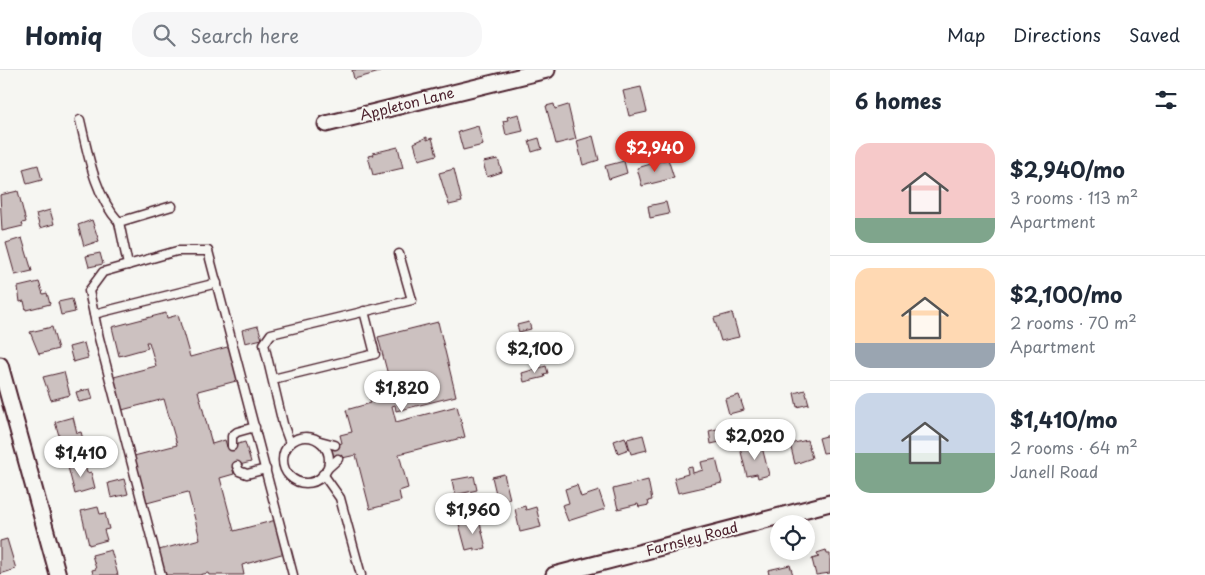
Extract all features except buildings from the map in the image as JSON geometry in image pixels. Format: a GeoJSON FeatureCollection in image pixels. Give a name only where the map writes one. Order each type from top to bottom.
{"type":"FeatureCollection","features":[{"type":"Feature","properties":{"kind":"street","name":"Appleton Lane"},"geometry":{"type":"LineString","coordinates":[[326,124],[547,70]]}},
{"type":"Feature","properties":{"kind":"street"},"geometry":{"type":"LineString","coordinates":[[0,365],[58,575]]}},
{"type":"Feature","properties":{"kind":"street","name":"Farnsley Road"},"geometry":{"type":"LineString","coordinates":[[554,575],[830,503]]}},
{"type":"Feature","properties":{"kind":"lane"},"geometry":{"type":"LineString","coordinates":[[80,120],[95,175],[109,211],[119,222],[128,265]]}},
{"type":"Feature","properties":{"kind":"lane"},"geometry":{"type":"LineString","coordinates":[[119,222],[172,206]]}},
{"type":"Feature","properties":{"kind":"lane"},"geometry":{"type":"LineString","coordinates":[[161,575],[89,291],[103,272],[176,251],[208,251],[293,575]]}},
{"type":"Feature","properties":{"kind":"lane"},"geometry":{"type":"LineString","coordinates":[[290,443],[283,424],[264,344],[271,334],[412,300],[399,254]]}},
{"type":"Feature","properties":{"kind":"lane"},"geometry":{"type":"LineString","coordinates":[[94,314],[217,283]]}},
{"type":"Feature","properties":{"kind":"lane"},"geometry":{"type":"LineString","coordinates":[[273,380],[375,354],[364,311]]}},
{"type":"Feature","properties":{"kind":"lane"},"geometry":{"type":"LineString","coordinates":[[232,446],[232,436],[237,432],[255,427]]}},
{"type":"Feature","properties":{"kind":"lane"},"geometry":{"type":"LineString","coordinates":[[335,445],[304,436],[290,443],[283,456],[285,470],[289,476],[302,482],[310,482],[338,459]]}},
{"type":"Feature","properties":{"kind":"lane"},"geometry":{"type":"LineString","coordinates":[[319,441],[328,453],[325,471],[340,498],[361,575]]}},
{"type":"Feature","properties":{"kind":"lane"},"geometry":{"type":"LineString","coordinates":[[237,466],[239,471],[247,474],[266,469]]}}]}
